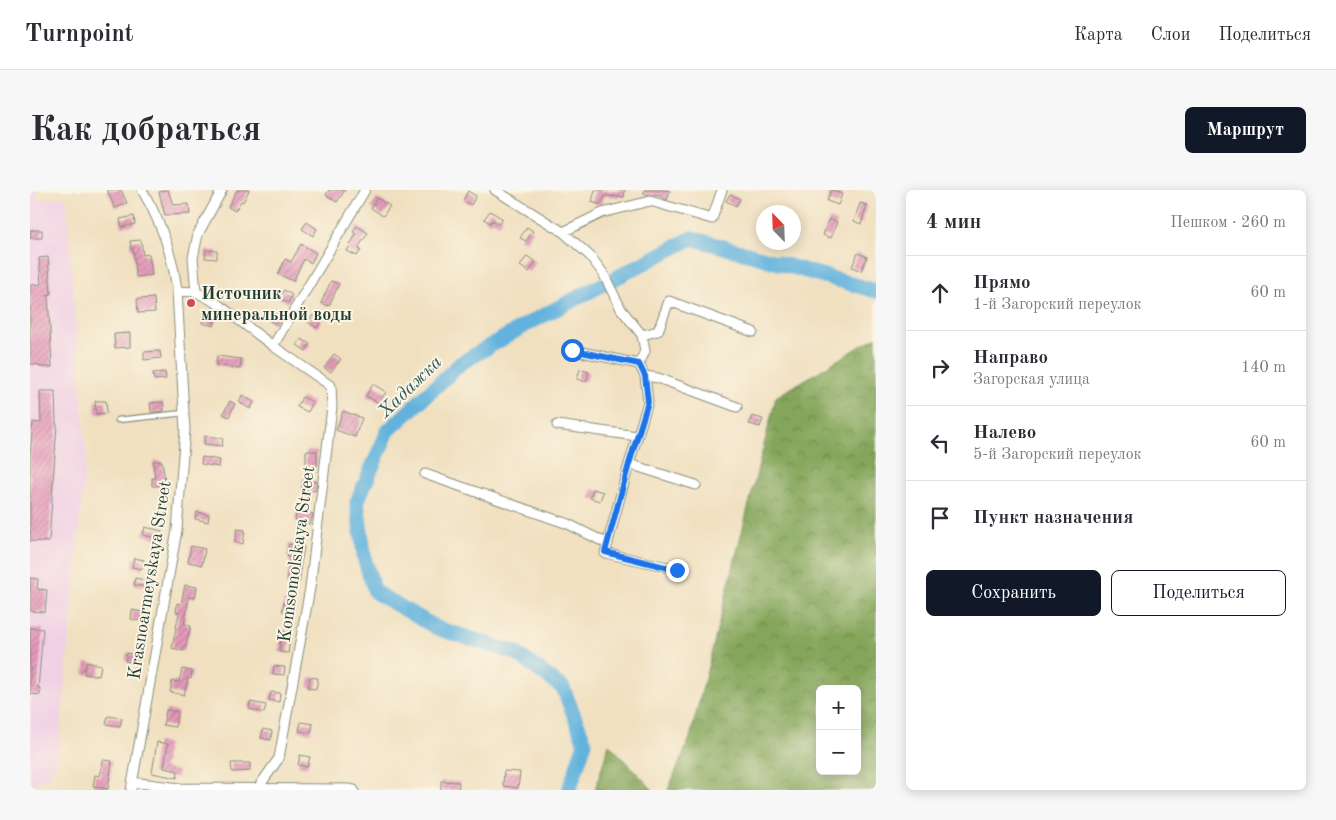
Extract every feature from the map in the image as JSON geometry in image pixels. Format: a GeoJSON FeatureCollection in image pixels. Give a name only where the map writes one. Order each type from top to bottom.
{"type":"FeatureCollection","features":[{"type":"Feature","properties":{"kind":"street","name":"Krasnoarmeyskaya Street"},"geometry":{"type":"LineString","coordinates":[[132,786],[177,530],[185,430],[174,268],[164,238],[142,190]]}},
{"type":"Feature","properties":{"kind":"street"},"geometry":{"type":"LineString","coordinates":[[177,291],[196,292],[192,258],[198,234],[222,190]]}},
{"type":"Feature","properties":{"kind":"street"},"geometry":{"type":"LineString","coordinates":[[273,346],[365,190]]}},
{"type":"Feature","properties":{"kind":"street"},"geometry":{"type":"LineString","coordinates":[[495,190],[563,232],[590,256],[603,273],[621,310],[642,335],[645,351],[639,364]]}},
{"type":"Feature","properties":{"kind":"street"},"geometry":{"type":"LineString","coordinates":[[563,232],[602,213],[650,202],[712,219],[722,190]]}},
{"type":"Feature","properties":{"kind":"street","name":"Komsomolskaya Street"},"geometry":{"type":"LineString","coordinates":[[196,292],[215,302],[273,346],[331,386],[332,407],[310,588],[279,758],[258,788]]}},
{"type":"Feature","properties":{"kind":"street"},"geometry":{"type":"LineString","coordinates":[[642,335],[658,331],[669,301],[753,332]]}},
{"type":"Feature","properties":{"kind":"street"},"geometry":{"type":"LineString","coordinates":[[572,350],[639,364]]}},
{"type":"Feature","properties":{"kind":"street"},"geometry":{"type":"LineString","coordinates":[[606,548],[648,402],[645,376],[639,364]]}},
{"type":"Feature","properties":{"kind":"street"},"geometry":{"type":"LineString","coordinates":[[645,376],[658,378],[737,407]]}},
{"type":"Feature","properties":{"kind":"street"},"geometry":{"type":"LineString","coordinates":[[557,425],[638,436]]}},
{"type":"Feature","properties":{"kind":"street"},"geometry":{"type":"LineString","coordinates":[[629,464],[696,485]]}},
{"type":"Feature","properties":{"kind":"street"},"geometry":{"type":"LineString","coordinates":[[425,474],[568,524],[606,548],[677,570]]}},
{"type":"Feature","properties":{"kind":"street"},"geometry":{"type":"LineString","coordinates":[[132,786],[351,790]]}},
{"type":"Feature","properties":{"kind":"lane"},"geometry":{"type":"LineString","coordinates":[[118,420],[184,413]]}},
{"type":"Feature","properties":{"kind":"shaded area"},"geometry":{"type":"Polygon","coordinates":[[[30,190],[37,190],[38,199],[66,197],[86,456],[60,738],[55,765],[51,774],[43,780],[30,783],[30,190]]]}},
{"type":"Feature","properties":{"kind":"green space"},"geometry":{"type":"Polygon","coordinates":[[[876,337],[876,790],[668,790],[690,738],[776,397],[876,337]]]}},
{"type":"Feature","properties":{"kind":"green space"},"geometry":{"type":"Polygon","coordinates":[[[609,744],[653,790],[595,790],[609,744]]]}},
{"type":"Feature","properties":{"kind":"building"},"geometry":{"type":"Polygon","coordinates":[[[107,190],[121,190],[127,203],[115,208],[107,190]]]}},
{"type":"Feature","properties":{"kind":"building"},"geometry":{"type":"Polygon","coordinates":[[[168,190],[173,205],[189,204],[190,214],[165,215],[159,192],[168,190]]]}},
{"type":"Feature","properties":{"kind":"building"},"geometry":{"type":"Polygon","coordinates":[[[237,190],[249,190],[243,202],[241,201],[235,211],[228,207],[237,190]]]}},
{"type":"Feature","properties":{"kind":"building"},"geometry":{"type":"Polygon","coordinates":[[[329,190],[345,190],[337,202],[326,195],[329,190]]]}},
{"type":"Feature","properties":{"kind":"building"},"geometry":{"type":"Polygon","coordinates":[[[595,190],[625,190],[624,197],[605,196],[601,205],[592,202],[595,190]]]}},
{"type":"Feature","properties":{"kind":"building"},"geometry":{"type":"Polygon","coordinates":[[[644,190],[670,191],[667,200],[660,196],[644,194],[644,190]]]}},
{"type":"Feature","properties":{"kind":"building"},"geometry":{"type":"Polygon","coordinates":[[[831,190],[842,194],[838,205],[827,201],[831,190]]]}},
{"type":"Feature","properties":{"kind":"building"},"geometry":{"type":"Polygon","coordinates":[[[468,191],[476,196],[471,205],[463,200],[468,191]]]}},
{"type":"Feature","properties":{"kind":"building"},"geometry":{"type":"Polygon","coordinates":[[[730,194],[740,199],[736,206],[726,201],[730,194]]]}},
{"type":"Feature","properties":{"kind":"building"},"geometry":{"type":"Polygon","coordinates":[[[377,198],[390,206],[383,216],[371,208],[377,198]]]}},
{"type":"Feature","properties":{"kind":"building"},"geometry":{"type":"Polygon","coordinates":[[[860,203],[867,205],[861,224],[854,221],[860,203]]]}},
{"type":"Feature","properties":{"kind":"building"},"geometry":{"type":"Polygon","coordinates":[[[490,211],[503,219],[499,224],[492,220],[490,223],[484,219],[490,211]]]}},
{"type":"Feature","properties":{"kind":"building"},"geometry":{"type":"Polygon","coordinates":[[[134,216],[135,224],[122,227],[120,219],[134,216]]]}},
{"type":"Feature","properties":{"kind":"building"},"geometry":{"type":"Polygon","coordinates":[[[829,219],[837,222],[831,238],[823,235],[829,219]]]}},
{"type":"Feature","properties":{"kind":"building"},"geometry":{"type":"Polygon","coordinates":[[[307,222],[317,229],[313,236],[302,229],[307,222]]]}},
{"type":"Feature","properties":{"kind":"building"},"geometry":{"type":"Polygon","coordinates":[[[357,226],[368,233],[358,248],[361,250],[357,256],[347,251],[356,234],[353,232],[357,226]]]}},
{"type":"Feature","properties":{"kind":"building"},"geometry":{"type":"Polygon","coordinates":[[[527,227],[533,231],[526,241],[520,238],[527,227]]]}},
{"type":"Feature","properties":{"kind":"building"},"geometry":{"type":"Polygon","coordinates":[[[30,230],[42,230],[42,238],[30,238],[30,230]]]}},
{"type":"Feature","properties":{"kind":"building"},"geometry":{"type":"Polygon","coordinates":[[[141,240],[143,255],[149,254],[152,275],[136,277],[133,249],[131,249],[130,241],[141,240]]]}},
{"type":"Feature","properties":{"kind":"building"},"geometry":{"type":"Polygon","coordinates":[[[301,244],[316,253],[311,263],[304,259],[293,281],[278,274],[285,259],[291,262],[301,244]]]}},
{"type":"Feature","properties":{"kind":"building"},"geometry":{"type":"Polygon","coordinates":[[[206,250],[217,251],[217,259],[205,258],[206,250]]]}},
{"type":"Feature","properties":{"kind":"building"},"geometry":{"type":"Polygon","coordinates":[[[858,253],[867,257],[861,271],[852,267],[858,253]]]}},
{"type":"Feature","properties":{"kind":"building"},"geometry":{"type":"Polygon","coordinates":[[[527,256],[536,262],[529,272],[520,266],[527,256]]]}},
{"type":"Feature","properties":{"kind":"building"},"geometry":{"type":"Polygon","coordinates":[[[48,257],[51,294],[48,295],[52,367],[40,367],[40,365],[30,364],[30,285],[41,284],[39,258],[48,257]]]}},
{"type":"Feature","properties":{"kind":"building"},"geometry":{"type":"Polygon","coordinates":[[[331,281],[339,284],[329,306],[321,303],[331,281]]]}},
{"type":"Feature","properties":{"kind":"building"},"geometry":{"type":"Polygon","coordinates":[[[284,290],[292,295],[288,303],[279,298],[284,290]]]}},
{"type":"Feature","properties":{"kind":"building"},"geometry":{"type":"Polygon","coordinates":[[[154,298],[155,312],[138,313],[137,299],[154,298]]]}},
{"type":"Feature","properties":{"kind":"building"},"geometry":{"type":"Polygon","coordinates":[[[272,311],[280,316],[275,324],[267,319],[272,311]]]}},
{"type":"Feature","properties":{"kind":"building"},"geometry":{"type":"Polygon","coordinates":[[[204,315],[216,319],[214,326],[202,323],[204,315]]]}},
{"type":"Feature","properties":{"kind":"building"},"geometry":{"type":"Polygon","coordinates":[[[313,315],[322,321],[317,328],[308,322],[313,315]]]}},
{"type":"Feature","properties":{"kind":"building"},"geometry":{"type":"Polygon","coordinates":[[[130,333],[130,347],[115,348],[114,334],[130,333]]]}},
{"type":"Feature","properties":{"kind":"building"},"geometry":{"type":"Polygon","coordinates":[[[301,339],[310,344],[306,351],[297,345],[301,339]]]}},
{"type":"Feature","properties":{"kind":"building"},"geometry":{"type":"Polygon","coordinates":[[[160,351],[161,358],[144,360],[144,352],[160,351]]]}},
{"type":"Feature","properties":{"kind":"building"},"geometry":{"type":"Polygon","coordinates":[[[334,354],[341,359],[331,372],[324,368],[334,354]]]}},
{"type":"Feature","properties":{"kind":"building"},"geometry":{"type":"Polygon","coordinates":[[[217,356],[241,359],[240,369],[216,365],[217,356]]]}},
{"type":"Feature","properties":{"kind":"building"},"geometry":{"type":"Polygon","coordinates":[[[580,369],[589,372],[586,382],[577,379],[580,369]]]}},
{"type":"Feature","properties":{"kind":"building"},"geometry":{"type":"Polygon","coordinates":[[[165,372],[166,379],[154,380],[153,373],[165,372]]]}},
{"type":"Feature","properties":{"kind":"building"},"geometry":{"type":"Polygon","coordinates":[[[373,384],[386,392],[379,403],[366,396],[373,384]]]}},
{"type":"Feature","properties":{"kind":"building"},"geometry":{"type":"Polygon","coordinates":[[[40,391],[55,391],[57,424],[49,542],[30,541],[30,456],[33,422],[41,423],[40,391]]]}},
{"type":"Feature","properties":{"kind":"building"},"geometry":{"type":"Polygon","coordinates":[[[242,395],[254,402],[250,409],[239,402],[242,395]]]}},
{"type":"Feature","properties":{"kind":"building"},"geometry":{"type":"Polygon","coordinates":[[[302,397],[313,402],[308,412],[297,407],[302,397]]]}},
{"type":"Feature","properties":{"kind":"building"},"geometry":{"type":"Polygon","coordinates":[[[95,401],[106,401],[107,413],[96,414],[95,401]]]}},
{"type":"Feature","properties":{"kind":"building"},"geometry":{"type":"Polygon","coordinates":[[[230,401],[235,404],[229,417],[223,414],[230,401]]]}},
{"type":"Feature","properties":{"kind":"building"},"geometry":{"type":"Polygon","coordinates":[[[163,402],[164,411],[151,412],[150,403],[163,402]]]}},
{"type":"Feature","properties":{"kind":"building"},"geometry":{"type":"Polygon","coordinates":[[[343,411],[362,418],[355,437],[336,430],[343,411]]]}},
{"type":"Feature","properties":{"kind":"building"},"geometry":{"type":"Polygon","coordinates":[[[752,416],[763,419],[760,427],[749,424],[752,416]]]}},
{"type":"Feature","properties":{"kind":"building"},"geometry":{"type":"Polygon","coordinates":[[[205,436],[223,438],[222,446],[204,444],[205,436]]]}},
{"type":"Feature","properties":{"kind":"building"},"geometry":{"type":"Polygon","coordinates":[[[306,451],[317,451],[317,466],[306,465],[306,451]]]}},
{"type":"Feature","properties":{"kind":"building"},"geometry":{"type":"Polygon","coordinates":[[[202,457],[220,460],[219,467],[201,464],[202,457]]]}},
{"type":"Feature","properties":{"kind":"building"},"geometry":{"type":"Polygon","coordinates":[[[153,461],[162,461],[166,486],[152,486],[152,478],[155,478],[153,461]]]}},
{"type":"Feature","properties":{"kind":"building"},"geometry":{"type":"Polygon","coordinates":[[[303,480],[317,482],[315,491],[302,490],[303,480]]]}},
{"type":"Feature","properties":{"kind":"building"},"geometry":{"type":"Polygon","coordinates":[[[593,489],[603,492],[600,501],[590,498],[593,489]]]}},
{"type":"Feature","properties":{"kind":"building"},"geometry":{"type":"Polygon","coordinates":[[[297,511],[313,514],[310,524],[295,520],[297,511]]]}},
{"type":"Feature","properties":{"kind":"building"},"geometry":{"type":"Polygon","coordinates":[[[197,512],[209,515],[208,522],[195,519],[197,512]]]}},
{"type":"Feature","properties":{"kind":"building"},"geometry":{"type":"Polygon","coordinates":[[[145,527],[162,531],[160,539],[143,535],[145,527]]]}},
{"type":"Feature","properties":{"kind":"building"},"geometry":{"type":"Polygon","coordinates":[[[237,529],[245,530],[243,544],[235,542],[237,529]]]}},
{"type":"Feature","properties":{"kind":"building"},"geometry":{"type":"Polygon","coordinates":[[[289,544],[304,547],[299,583],[287,581],[290,557],[287,557],[289,544]]]}},
{"type":"Feature","properties":{"kind":"building"},"geometry":{"type":"Polygon","coordinates":[[[191,546],[205,549],[202,565],[188,562],[191,546]]]}},
{"type":"Feature","properties":{"kind":"building"},"geometry":{"type":"Polygon","coordinates":[[[134,558],[144,560],[142,569],[132,567],[134,558]]]}},
{"type":"Feature","properties":{"kind":"building"},"geometry":{"type":"Polygon","coordinates":[[[30,578],[38,579],[37,589],[47,590],[45,612],[30,611],[30,578]]]}},
{"type":"Feature","properties":{"kind":"building"},"geometry":{"type":"Polygon","coordinates":[[[135,578],[149,581],[148,587],[134,585],[135,578]]]}},
{"type":"Feature","properties":{"kind":"building"},"geometry":{"type":"Polygon","coordinates":[[[185,585],[197,587],[195,598],[189,597],[184,624],[191,626],[184,651],[172,648],[179,613],[176,612],[177,603],[181,604],[185,585]]]}},
{"type":"Feature","properties":{"kind":"building"},"geometry":{"type":"Polygon","coordinates":[[[284,601],[294,602],[292,613],[282,611],[284,601]]]}},
{"type":"Feature","properties":{"kind":"building"},"geometry":{"type":"Polygon","coordinates":[[[132,610],[143,612],[141,621],[131,619],[132,610]]]}},
{"type":"Feature","properties":{"kind":"building"},"geometry":{"type":"Polygon","coordinates":[[[30,628],[43,629],[38,688],[40,688],[40,695],[30,694],[30,628]]]}},
{"type":"Feature","properties":{"kind":"building"},"geometry":{"type":"Polygon","coordinates":[[[281,631],[291,633],[288,653],[279,652],[281,631]]]}},
{"type":"Feature","properties":{"kind":"building"},"geometry":{"type":"Polygon","coordinates":[[[127,653],[139,655],[138,664],[125,661],[127,653]]]}},
{"type":"Feature","properties":{"kind":"building"},"geometry":{"type":"Polygon","coordinates":[[[86,662],[101,665],[99,676],[84,674],[86,662]]]}},
{"type":"Feature","properties":{"kind":"building"},"geometry":{"type":"Polygon","coordinates":[[[274,666],[285,667],[284,675],[273,674],[274,666]]]}},
{"type":"Feature","properties":{"kind":"building"},"geometry":{"type":"Polygon","coordinates":[[[182,669],[192,671],[191,679],[188,678],[184,695],[170,692],[172,681],[179,682],[182,669]]]}},
{"type":"Feature","properties":{"kind":"building"},"geometry":{"type":"Polygon","coordinates":[[[310,677],[318,678],[316,689],[308,688],[310,677]]]}},
{"type":"Feature","properties":{"kind":"building"},"geometry":{"type":"Polygon","coordinates":[[[271,692],[280,693],[279,702],[269,700],[271,692]]]}},
{"type":"Feature","properties":{"kind":"building"},"geometry":{"type":"Polygon","coordinates":[[[250,702],[266,705],[264,713],[249,709],[250,702]]]}},
{"type":"Feature","properties":{"kind":"building"},"geometry":{"type":"Polygon","coordinates":[[[166,710],[178,712],[175,727],[163,725],[166,710]]]}},
{"type":"Feature","properties":{"kind":"building"},"geometry":{"type":"Polygon","coordinates":[[[108,716],[122,718],[120,726],[106,724],[108,716]]]}},
{"type":"Feature","properties":{"kind":"building"},"geometry":{"type":"Polygon","coordinates":[[[301,722],[313,724],[311,733],[299,731],[301,722]]]}},
{"type":"Feature","properties":{"kind":"building"},"geometry":{"type":"Polygon","coordinates":[[[263,729],[272,731],[271,740],[261,738],[263,729]]]}},
{"type":"Feature","properties":{"kind":"building"},"geometry":{"type":"Polygon","coordinates":[[[157,742],[168,744],[164,768],[178,771],[177,778],[152,773],[157,742]]]}},
{"type":"Feature","properties":{"kind":"building"},"geometry":{"type":"Polygon","coordinates":[[[300,755],[310,757],[307,767],[298,765],[300,755]]]}},
{"type":"Feature","properties":{"kind":"building"},"geometry":{"type":"Polygon","coordinates":[[[103,760],[112,761],[108,789],[93,786],[95,775],[100,776],[103,760]]]}},
{"type":"Feature","properties":{"kind":"building"},"geometry":{"type":"Polygon","coordinates":[[[231,763],[250,763],[250,771],[232,772],[231,763]]]}},
{"type":"Feature","properties":{"kind":"building"},"geometry":{"type":"Polygon","coordinates":[[[504,771],[520,772],[518,788],[503,786],[504,771]]]}},
{"type":"Feature","properties":{"kind":"building"},"geometry":{"type":"Polygon","coordinates":[[[441,781],[459,782],[458,790],[441,790],[441,781]]]}},
{"type":"Feature","properties":{"kind":"waterway","name":"Хадажка"},"geometry":{"type":"LineString","coordinates":[[569,790],[585,743],[563,688],[516,653],[437,628],[375,592],[365,561],[357,502],[388,431],[461,363],[529,323],[692,238],[876,291]]}},
{"type":"Feature","properties":{"kind":"place","name":"Источник минеральной воды"},"geometry":{"type":"Point","coordinates":[191,303]}},
{"type":"Feature","properties":{"kind":"route"},"geometry":{"type":"LineString","coordinates":[[572,350],[639,364],[645,376],[648,402],[605,552],[677,570]]}}]}
